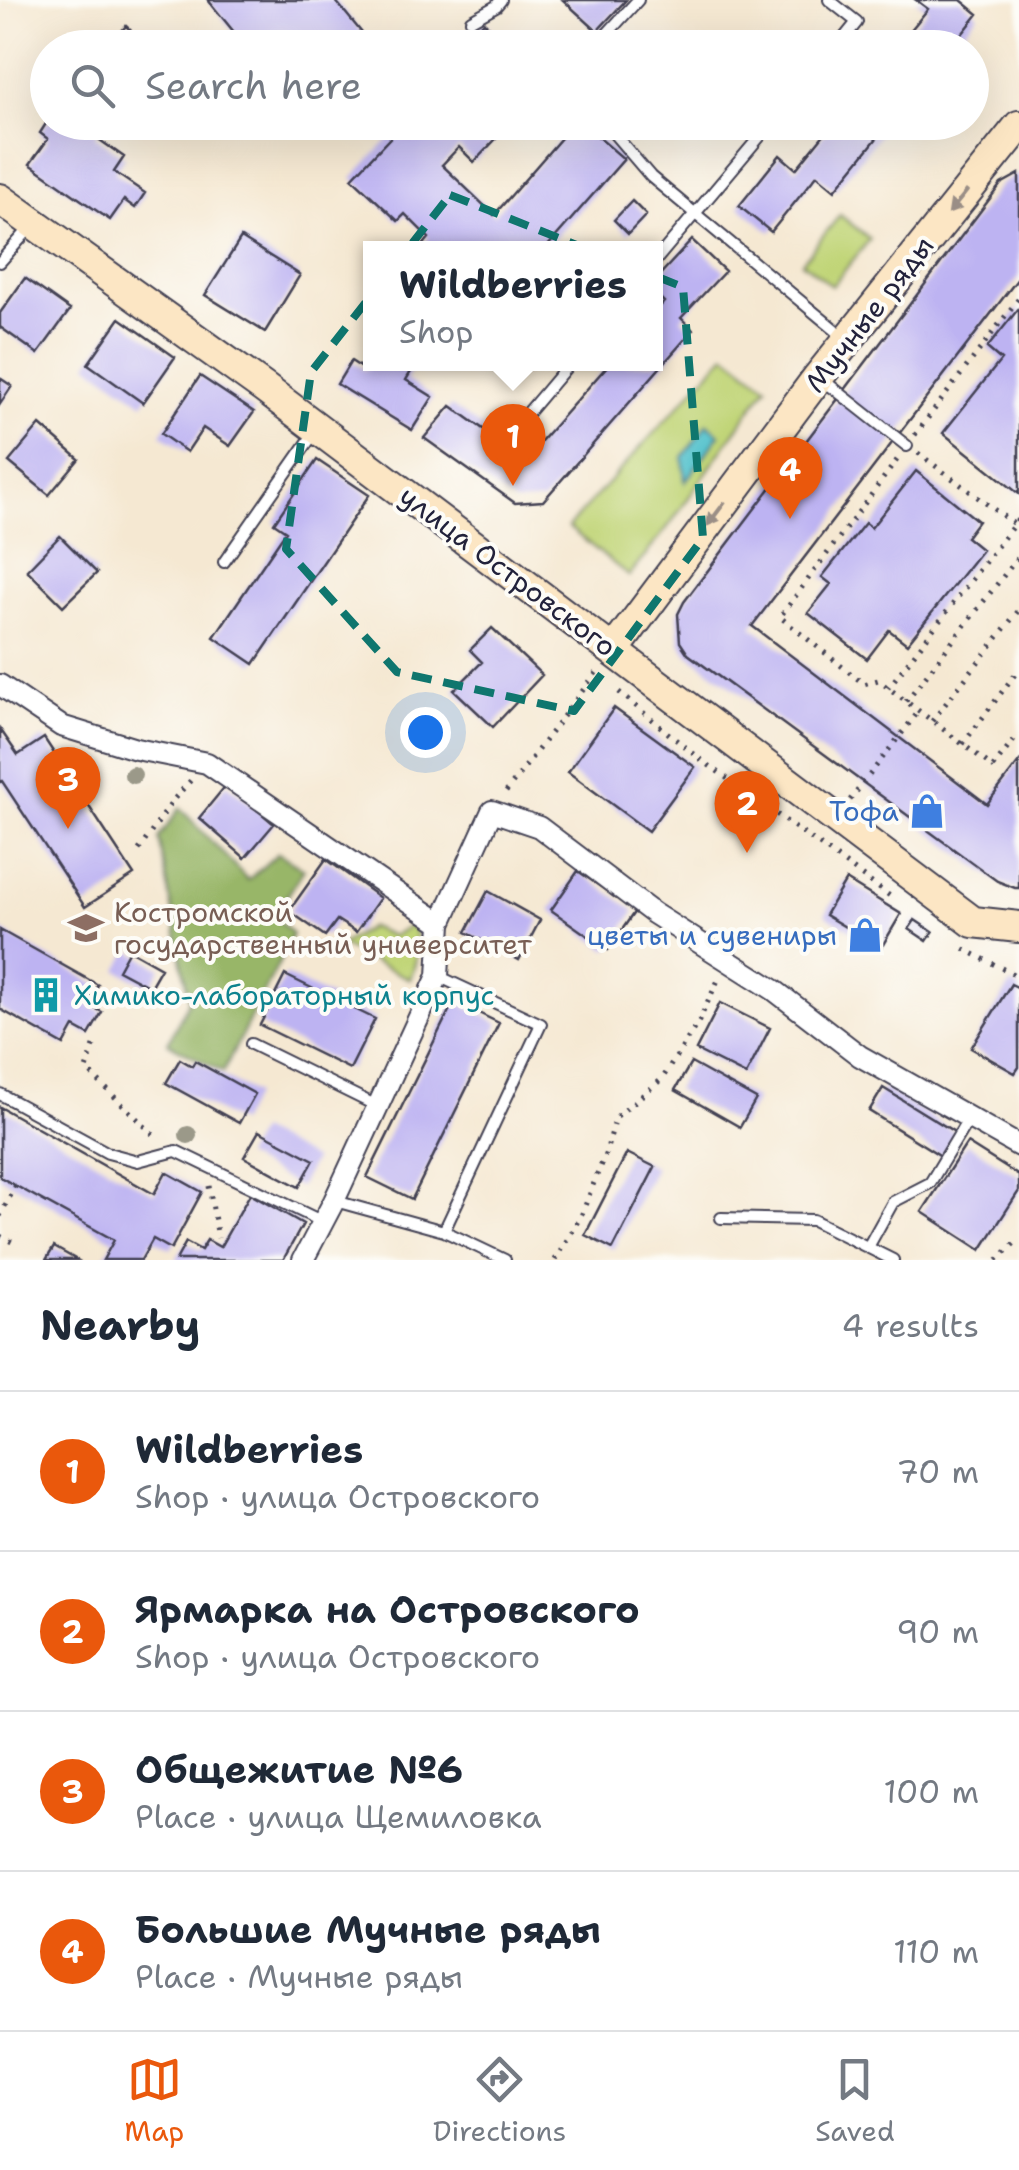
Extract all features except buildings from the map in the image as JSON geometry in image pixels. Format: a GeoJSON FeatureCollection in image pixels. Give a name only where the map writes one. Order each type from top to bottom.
{"type":"FeatureCollection","features":[{"type":"Feature","properties":{"kind":"street","name":"Мучные ряды"},"geometry":{"type":"LineString","coordinates":[[614,650],[818,376],[1019,126]]}},
{"type":"Feature","properties":{"kind":"street","name":"улица Островского"},"geometry":{"type":"LineString","coordinates":[[0,199],[317,428],[973,922],[1019,927]]}},
{"type":"Feature","properties":{"kind":"street"},"geometry":{"type":"LineString","coordinates":[[0,685],[61,726],[206,763],[441,923]]}},
{"type":"Feature","properties":{"kind":"street"},"geometry":{"type":"LineString","coordinates":[[303,1260],[438,976],[441,923],[492,810],[539,827],[652,913],[774,990],[860,1056],[1019,1146]]}},
{"type":"Feature","properties":{"kind":"lane"},"geometry":{"type":"LineString","coordinates":[[471,20],[501,0]]}},
{"type":"Feature","properties":{"kind":"lane"},"geometry":{"type":"LineString","coordinates":[[610,30],[638,0]]}},
{"type":"Feature","properties":{"kind":"lane"},"geometry":{"type":"LineString","coordinates":[[829,0],[857,22],[851,30]]}},
{"type":"Feature","properties":{"kind":"lane"},"geometry":{"type":"LineString","coordinates":[[619,140],[651,178],[848,340]]}},
{"type":"Feature","properties":{"kind":"lane"},"geometry":{"type":"LineString","coordinates":[[663,252],[757,140]]}},
{"type":"Feature","properties":{"kind":"lane"},"geometry":{"type":"LineString","coordinates":[[0,262],[34,223]]}},
{"type":"Feature","properties":{"kind":"lane"},"geometry":{"type":"LineString","coordinates":[[520,422],[564,371]]}},
{"type":"Feature","properties":{"kind":"lane"},"geometry":{"type":"LineString","coordinates":[[818,376],[907,446]]}},
{"type":"Feature","properties":{"kind":"lane"},"geometry":{"type":"LineString","coordinates":[[224,562],[317,428]]}},
{"type":"Feature","properties":{"kind":"lane"},"geometry":{"type":"LineString","coordinates":[[438,976],[541,1024],[444,1231]]}},
{"type":"Feature","properties":{"kind":"lane"},"geometry":{"type":"LineString","coordinates":[[251,1044],[379,1107]]}},
{"type":"Feature","properties":{"kind":"lane"},"geometry":{"type":"LineString","coordinates":[[0,1094],[108,1153],[138,1161],[176,1151],[323,1222]]}},
{"type":"Feature","properties":{"kind":"lane"},"geometry":{"type":"LineString","coordinates":[[868,1247],[893,1202],[930,1182],[969,1118]]}},
{"type":"Feature","properties":{"kind":"lane"},"geometry":{"type":"LineString","coordinates":[[334,1201],[444,1231],[505,1260]]}},
{"type":"Feature","properties":{"kind":"lane"},"geometry":{"type":"LineString","coordinates":[[722,1218],[814,1220],[892,1260]]}},
{"type":"Feature","properties":{"kind":"path"},"geometry":{"type":"LineString","coordinates":[[1019,298],[780,617],[864,684],[878,680],[994,767],[1019,734]]}},
{"type":"Feature","properties":{"kind":"path"},"geometry":{"type":"LineString","coordinates":[[888,688],[1017,524],[907,446]]}},
{"type":"Feature","properties":{"kind":"path"},"geometry":{"type":"LineString","coordinates":[[906,701],[1019,556]]}},
{"type":"Feature","properties":{"kind":"path"},"geometry":{"type":"LineString","coordinates":[[932,721],[1019,610]]}},
{"type":"Feature","properties":{"kind":"path"},"geometry":{"type":"LineString","coordinates":[[492,810],[614,650]]}},
{"type":"Feature","properties":{"kind":"path"},"geometry":{"type":"LineString","coordinates":[[963,744],[1019,670]]}},
{"type":"Feature","properties":{"kind":"path"},"geometry":{"type":"LineString","coordinates":[[610,684],[692,753],[898,902]]}},
{"type":"Feature","properties":{"kind":"path"},"geometry":{"type":"LineString","coordinates":[[836,818],[920,711]]}},
{"type":"Feature","properties":{"kind":"path"},"geometry":{"type":"LineString","coordinates":[[139,850],[174,799],[206,763]]}},
{"type":"Feature","properties":{"kind":"path"},"geometry":{"type":"LineString","coordinates":[[958,945],[1019,978]]}},
{"type":"Feature","properties":{"kind":"path"},"geometry":{"type":"LineString","coordinates":[[555,1260],[581,1216],[616,1117],[662,1079],[700,1021],[726,960]]}},
{"type":"Feature","properties":{"kind":"path"},"geometry":{"type":"LineString","coordinates":[[94,1046],[86,1069],[152,1135],[176,1151]]}},
{"type":"Feature","properties":{"kind":"path"},"geometry":{"type":"LineString","coordinates":[[206,1166],[218,1238]]}},
{"type":"Feature","properties":{"kind":"path"},"geometry":{"type":"LineString","coordinates":[[0,1216],[16,1186]]}},
{"type":"Feature","properties":{"kind":"path"},"geometry":{"type":"LineString","coordinates":[[0,1236],[12,1242]]}},
{"type":"Feature","properties":{"kind":"path"},"geometry":{"type":"LineString","coordinates":[[997,1260],[1019,1239]]}},
{"type":"Feature","properties":{"kind":"highlighted area"},"geometry":{"type":"Polygon","coordinates":[[[450,195],[683,287],[703,538],[574,711],[397,672],[286,549],[311,372],[450,195]]]}},
{"type":"Feature","properties":{"kind":"green space"},"geometry":{"type":"Polygon","coordinates":[[[840,215],[870,239],[832,286],[802,262],[840,215]]]}},
{"type":"Feature","properties":{"kind":"green space"},"geometry":{"type":"Polygon","coordinates":[[[726,354],[767,386],[629,576],[568,527],[726,354]]]}},
{"type":"Feature","properties":{"kind":"green space"},"geometry":{"type":"Polygon","coordinates":[[[180,808],[248,880],[278,853],[304,869],[275,916],[292,934],[223,1072],[168,1043],[189,1000],[159,838],[180,808]]]}},
{"type":"Feature","properties":{"kind":"green space"},"geometry":{"type":"Polygon","coordinates":[[[413,924],[417,952],[410,979],[340,945],[370,927],[392,936],[413,924]]]}},
{"type":"Feature","properties":{"kind":"water"},"geometry":{"type":"Polygon","coordinates":[[[707,424],[720,434],[685,482],[683,457],[707,424]]]}},
{"type":"Feature","properties":{"kind":"place","name":"Wildberries"},"geometry":{"type":"Point","coordinates":[513,486]}},
{"type":"Feature","properties":{"kind":"place","name":"Большие Мучные ряды"},"geometry":{"type":"Point","coordinates":[790,519]}},
{"type":"Feature","properties":{"kind":"place","name":"Тофа"},"geometry":{"type":"Point","coordinates":[927,811]}},
{"type":"Feature","properties":{"kind":"place","name":"Общежитие №6"},"geometry":{"type":"Point","coordinates":[68,829]}},
{"type":"Feature","properties":{"kind":"place","name":"Ярмарка на Островского"},"geometry":{"type":"Point","coordinates":[747,853]}},
{"type":"Feature","properties":{"kind":"place","name":"Костромской государственный университет"},"geometry":{"type":"Point","coordinates":[86,928]}},
{"type":"Feature","properties":{"kind":"place","name":"цветы и сувениры"},"geometry":{"type":"Point","coordinates":[865,935]}},
{"type":"Feature","properties":{"kind":"place","name":"Химико-лабораторный корпус"},"geometry":{"type":"Point","coordinates":[46,995]}}]}
